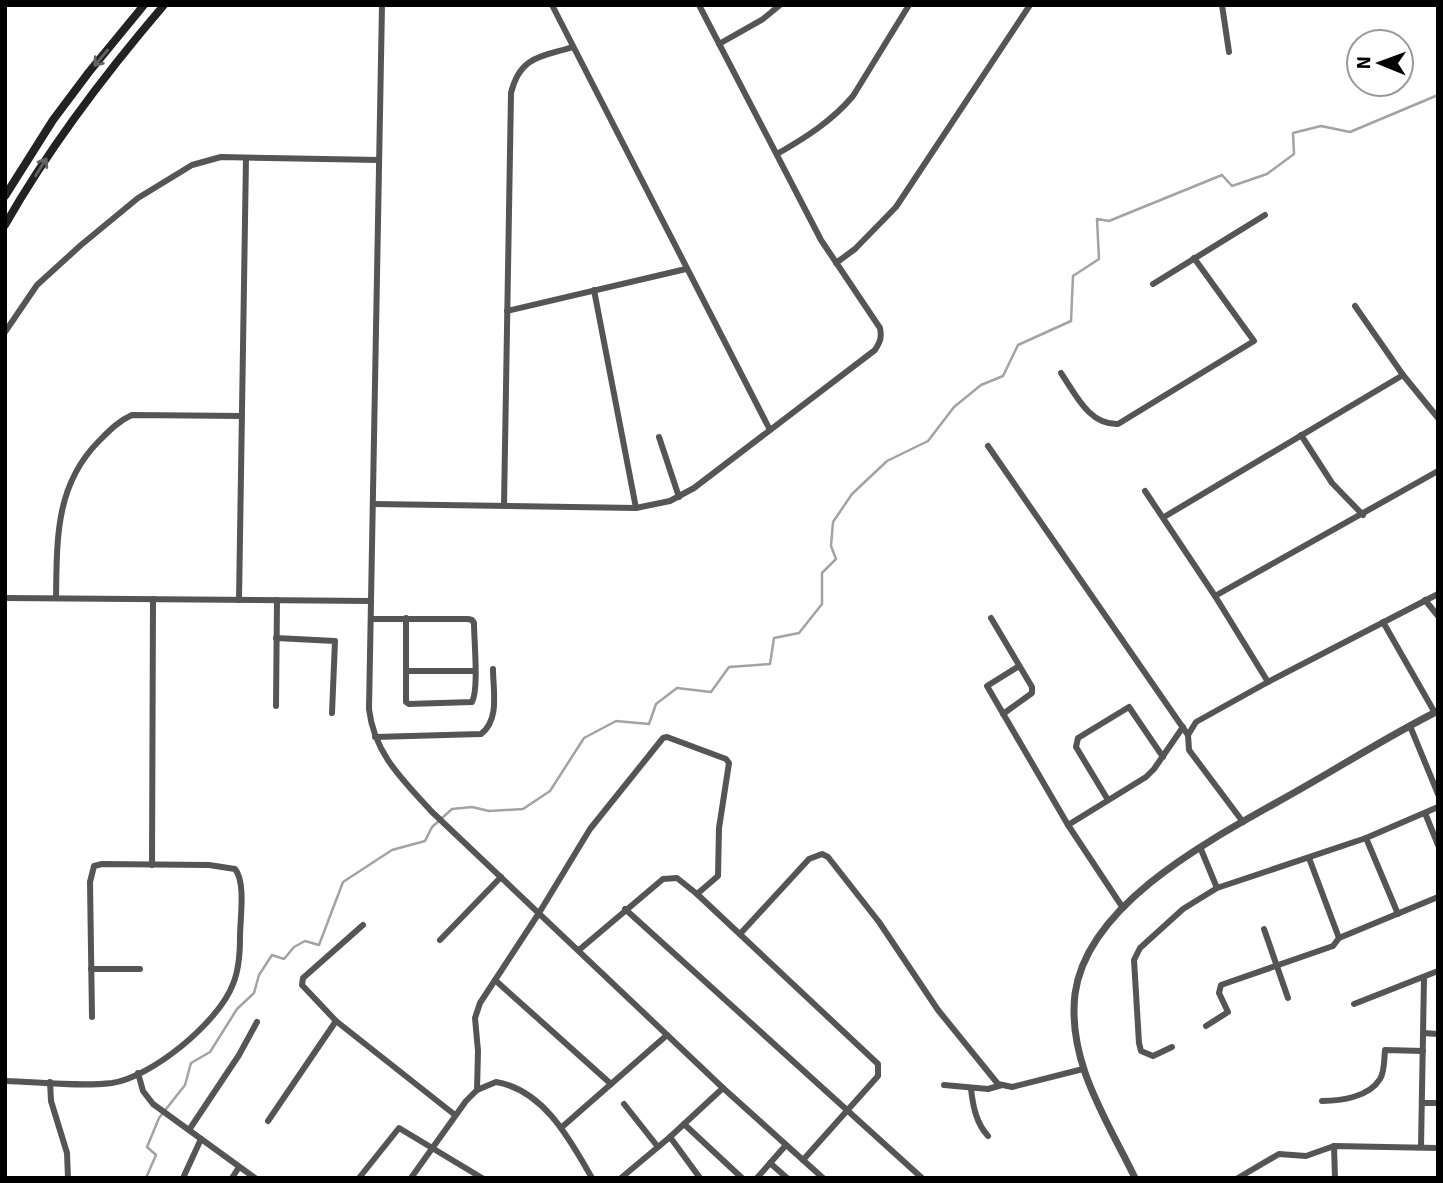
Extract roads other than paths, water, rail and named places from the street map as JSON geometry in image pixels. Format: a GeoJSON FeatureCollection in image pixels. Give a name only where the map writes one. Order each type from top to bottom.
{"type":"FeatureCollection","features":[{"type":"Feature","properties":{"kind":"main road"},"geometry":{"type":"LineString","coordinates":[[5,196],[53,120],[145,5]]}},
{"type":"Feature","properties":{"kind":"main road"},"geometry":{"type":"LineString","coordinates":[[5,225],[92,93],[164,5]]}},
{"type":"Feature","properties":{"kind":"street"},"geometry":{"type":"LineString","coordinates":[[382,5],[369,709],[375,737],[388,764],[430,811],[723,1088],[823,1178]]}},
{"type":"Feature","properties":{"kind":"street"},"geometry":{"type":"LineString","coordinates":[[552,5],[685,269],[770,430]]}},
{"type":"Feature","properties":{"kind":"street"},"geometry":{"type":"LineString","coordinates":[[373,504],[636,508],[661,504],[679,497],[875,350],[879,344],[882,336],[880,328],[836,263],[805,210],[699,5]]}},
{"type":"Feature","properties":{"kind":"street"},"geometry":{"type":"LineString","coordinates":[[719,44],[763,19],[780,5]]}},
{"type":"Feature","properties":{"kind":"street"},"geometry":{"type":"LineString","coordinates":[[777,154],[813,132],[853,96],[909,5]]}},
{"type":"Feature","properties":{"kind":"street"},"geometry":{"type":"LineString","coordinates":[[836,263],[871,234],[896,207],[1030,5]]}},
{"type":"Feature","properties":{"kind":"street"},"geometry":{"type":"LineString","coordinates":[[1222,5],[1229,52]]}},
{"type":"Feature","properties":{"kind":"street"},"geometry":{"type":"LineString","coordinates":[[504,506],[510,110],[515,76],[533,60],[573,47]]}},
{"type":"Feature","properties":{"kind":"street"},"geometry":{"type":"LineString","coordinates":[[5,332],[37,285],[81,245],[138,198],[192,165],[221,157],[379,160]]}},
{"type":"Feature","properties":{"kind":"street"},"geometry":{"type":"LineString","coordinates":[[239,600],[246,158]]}},
{"type":"Feature","properties":{"kind":"street"},"geometry":{"type":"LineString","coordinates":[[1153,284],[1265,215]]}},
{"type":"Feature","properties":{"kind":"street"},"geometry":{"type":"LineString","coordinates":[[1061,373],[1088,412],[1105,425],[1118,424],[1254,341],[1194,258]]}},
{"type":"Feature","properties":{"kind":"street"},"geometry":{"type":"LineString","coordinates":[[507,311],[685,269]]}},
{"type":"Feature","properties":{"kind":"street"},"geometry":{"type":"LineString","coordinates":[[594,290],[636,508]]}},
{"type":"Feature","properties":{"kind":"street"},"geometry":{"type":"LineString","coordinates":[[1354,306],[1403,375],[1438,418]]}},
{"type":"Feature","properties":{"kind":"street"},"geometry":{"type":"LineString","coordinates":[[1164,517],[1403,375]]}},
{"type":"Feature","properties":{"kind":"street"},"geometry":{"type":"LineString","coordinates":[[56,598],[58,532],[68,489],[81,462],[108,432],[132,415],[242,416]]}},
{"type":"Feature","properties":{"kind":"street"},"geometry":{"type":"LineString","coordinates":[[1301,435],[1332,483],[1363,515]]}},
{"type":"Feature","properties":{"kind":"street"},"geometry":{"type":"LineString","coordinates":[[659,437],[679,497]]}},
{"type":"Feature","properties":{"kind":"street"},"geometry":{"type":"LineString","coordinates":[[988,446],[1183,727],[1188,735],[1189,750],[1243,822]]}},
{"type":"Feature","properties":{"kind":"street"},"geometry":{"type":"LineString","coordinates":[[1215,596],[1438,471]]}},
{"type":"Feature","properties":{"kind":"street"},"geometry":{"type":"LineString","coordinates":[[1145,491],[1268,682]]}},
{"type":"Feature","properties":{"kind":"street"},"geometry":{"type":"LineString","coordinates":[[1188,735],[1195,722],[1438,594]]}},
{"type":"Feature","properties":{"kind":"street"},"geometry":{"type":"LineString","coordinates":[[5,598],[371,601]]}},
{"type":"Feature","properties":{"kind":"street"},"geometry":{"type":"LineString","coordinates":[[152,864],[153,599]]}},
{"type":"Feature","properties":{"kind":"street"},"geometry":{"type":"LineString","coordinates":[[276,706],[277,600]]}},
{"type":"Feature","properties":{"kind":"street"},"geometry":{"type":"LineString","coordinates":[[1425,600],[1438,616]]}},
{"type":"Feature","properties":{"kind":"street"},"geometry":{"type":"LineString","coordinates":[[371,619],[406,618],[471,620],[474,624],[475,698],[472,702],[409,704],[405,700],[406,618]]}},
{"type":"Feature","properties":{"kind":"street"},"geometry":{"type":"LineString","coordinates":[[991,618],[1032,687],[1032,693],[1003,714]]}},
{"type":"Feature","properties":{"kind":"street"},"geometry":{"type":"LineString","coordinates":[[1135,1178],[1089,1087],[1083,1069],[1074,1013],[1080,974],[1098,940],[1124,908],[1162,873],[1200,847],[1436,712],[1383,622]]}},
{"type":"Feature","properties":{"kind":"street"},"geometry":{"type":"LineString","coordinates":[[276,638],[335,641],[332,713]]}},
{"type":"Feature","properties":{"kind":"street"},"geometry":{"type":"LineString","coordinates":[[1019,666],[986,686],[1068,825],[1124,908]]}},
{"type":"Feature","properties":{"kind":"street"},"geometry":{"type":"LineString","coordinates":[[375,737],[481,734],[489,728],[493,719],[493,668]]}},
{"type":"Feature","properties":{"kind":"street"},"geometry":{"type":"LineString","coordinates":[[406,671],[474,671]]}},
{"type":"Feature","properties":{"kind":"street"},"geometry":{"type":"LineString","coordinates":[[1108,800],[1076,747],[1075,741],[1078,738],[1129,707],[1163,757]]}},
{"type":"Feature","properties":{"kind":"street"},"geometry":{"type":"LineString","coordinates":[[1410,726],[1438,794]]}},
{"type":"Feature","properties":{"kind":"street"},"geometry":{"type":"LineString","coordinates":[[1068,825],[1146,777],[1183,727]]}},
{"type":"Feature","properties":{"kind":"street"},"geometry":{"type":"LineString","coordinates":[[477,1090],[475,1018],[480,1003],[605,808],[663,738],[667,737],[729,763],[719,828],[719,869],[713,882],[696,894]]}},
{"type":"Feature","properties":{"kind":"street"},"geometry":{"type":"LineString","coordinates":[[1172,1047],[1153,1056],[1141,1051],[1136,953],[1183,909],[1217,888],[1366,838],[1438,807]]}},
{"type":"Feature","properties":{"kind":"street"},"geometry":{"type":"LineString","coordinates":[[1424,813],[1438,845]]}},
{"type":"Feature","properties":{"kind":"street"},"geometry":{"type":"LineString","coordinates":[[1366,838],[1398,914]]}},
{"type":"Feature","properties":{"kind":"street"},"geometry":{"type":"LineString","coordinates":[[1200,847],[1217,888]]}},
{"type":"Feature","properties":{"kind":"street"},"geometry":{"type":"LineString","coordinates":[[740,934],[809,859],[822,855],[828,857],[879,922],[938,1010],[998,1084],[1012,1087],[1083,1069]]}},
{"type":"Feature","properties":{"kind":"street"},"geometry":{"type":"LineString","coordinates":[[1310,858],[1339,939]]}},
{"type":"Feature","properties":{"kind":"street"},"geometry":{"type":"LineString","coordinates":[[5,1081],[114,1082],[138,1073],[194,1037],[234,984],[240,946],[241,882],[235,869],[209,865],[94,866],[90,882],[92,1017]]}},
{"type":"Feature","properties":{"kind":"street"},"geometry":{"type":"LineString","coordinates":[[440,940],[501,877]]}},
{"type":"Feature","properties":{"kind":"street"},"geometry":{"type":"LineString","coordinates":[[579,950],[625,909],[663,879],[670,877],[677,878],[740,934],[878,1064],[878,1076],[803,1160]]}},
{"type":"Feature","properties":{"kind":"street"},"geometry":{"type":"LineString","coordinates":[[1206,1026],[1228,1013],[1219,993],[1221,985],[1333,946],[1339,939],[1438,897]]}},
{"type":"Feature","properties":{"kind":"street"},"geometry":{"type":"LineString","coordinates":[[625,909],[922,1178]]}},
{"type":"Feature","properties":{"kind":"street"},"geometry":{"type":"LineString","coordinates":[[363,925],[303,978],[302,985],[336,1021],[455,1115]]}},
{"type":"Feature","properties":{"kind":"street"},"geometry":{"type":"LineString","coordinates":[[1264,929],[1287,998]]}},
{"type":"Feature","properties":{"kind":"street"},"geometry":{"type":"LineString","coordinates":[[91,969],[140,969]]}},
{"type":"Feature","properties":{"kind":"street"},"geometry":{"type":"LineString","coordinates":[[1354,1004],[1438,971]]}},
{"type":"Feature","properties":{"kind":"street"},"geometry":{"type":"LineString","coordinates":[[1421,1147],[1424,978]]}},
{"type":"Feature","properties":{"kind":"street"},"geometry":{"type":"LineString","coordinates":[[495,980],[611,1084]]}},
{"type":"Feature","properties":{"kind":"street"},"geometry":{"type":"LineString","coordinates":[[268,1121],[336,1021]]}},
{"type":"Feature","properties":{"kind":"street"},"geometry":{"type":"LineString","coordinates":[[189,1129],[239,1055],[257,1022]]}},
{"type":"Feature","properties":{"kind":"street"},"geometry":{"type":"LineString","coordinates":[[1423,1033],[1438,1034]]}},
{"type":"Feature","properties":{"kind":"street"},"geometry":{"type":"LineString","coordinates":[[562,1128],[667,1034]]}},
{"type":"Feature","properties":{"kind":"street"},"geometry":{"type":"LineString","coordinates":[[1322,1101],[1347,1099],[1373,1086],[1381,1078],[1385,1050],[1423,1051]]}},
{"type":"Feature","properties":{"kind":"street"},"geometry":{"type":"LineString","coordinates":[[138,1073],[143,1091],[153,1104],[254,1178]]}},
{"type":"Feature","properties":{"kind":"street"},"geometry":{"type":"LineString","coordinates":[[50,1082],[51,1101],[67,1153],[68,1178]]}},
{"type":"Feature","properties":{"kind":"street"},"geometry":{"type":"LineString","coordinates":[[411,1178],[455,1115],[477,1090],[496,1082],[514,1088],[534,1100],[562,1128],[592,1178]]}},
{"type":"Feature","properties":{"kind":"street"},"geometry":{"type":"LineString","coordinates":[[944,1086],[988,1089],[1002,1085]]}},
{"type":"Feature","properties":{"kind":"street"},"geometry":{"type":"LineString","coordinates":[[621,1178],[723,1088]]}},
{"type":"Feature","properties":{"kind":"street"},"geometry":{"type":"LineString","coordinates":[[971,1089],[981,1129],[988,1136]]}},
{"type":"Feature","properties":{"kind":"street"},"geometry":{"type":"LineString","coordinates":[[1422,1103],[1438,1103]]}},
{"type":"Feature","properties":{"kind":"street"},"geometry":{"type":"LineString","coordinates":[[624,1104],[658,1147]]}},
{"type":"Feature","properties":{"kind":"street"},"geometry":{"type":"LineString","coordinates":[[684,1124],[742,1178]]}},
{"type":"Feature","properties":{"kind":"street"},"geometry":{"type":"LineString","coordinates":[[359,1178],[399,1128],[482,1178]]}},
{"type":"Feature","properties":{"kind":"street"},"geometry":{"type":"LineString","coordinates":[[670,1137],[699,1178]]}},
{"type":"Feature","properties":{"kind":"street"},"geometry":{"type":"LineString","coordinates":[[183,1178],[201,1139]]}},
{"type":"Feature","properties":{"kind":"street"},"geometry":{"type":"LineString","coordinates":[[758,1178],[786,1145]]}},
{"type":"Feature","properties":{"kind":"street"},"geometry":{"type":"LineString","coordinates":[[1334,1146],[1335,1178]]}},
{"type":"Feature","properties":{"kind":"street"},"geometry":{"type":"LineString","coordinates":[[1238,1178],[1279,1154],[1306,1156],[1334,1146],[1438,1148]]}},
{"type":"Feature","properties":{"kind":"street"},"geometry":{"type":"LineString","coordinates":[[770,1163],[787,1178]]}},
{"type":"Feature","properties":{"kind":"street"},"geometry":{"type":"LineString","coordinates":[[232,1178],[239,1167]]}},
{"type":"Feature","properties":{"kind":"waterway"},"geometry":{"type":"LineString","coordinates":[[146,1178],[156,1155],[147,1147],[159,1118],[185,1085],[191,1063],[210,1052],[237,1009],[254,993],[259,975],[272,955],[284,959],[294,947],[305,941],[319,945],[343,882],[392,850],[425,841],[432,827],[452,809],[523,809],[550,791],[584,738],[616,721],[649,724],[656,704],[677,688],[711,692],[729,667],[770,664],[774,638],[799,633],[822,604],[822,573],[836,559],[831,546],[833,522],[852,494],[887,461],[928,441],[954,407],[981,385],[1003,376],[1018,345],[1071,321],[1073,276],[1099,259],[1097,219],[1109,221],[1222,175],[1232,186],[1267,174],[1294,154],[1293,133],[1321,126],[1350,132],[1438,95]]}}]}
